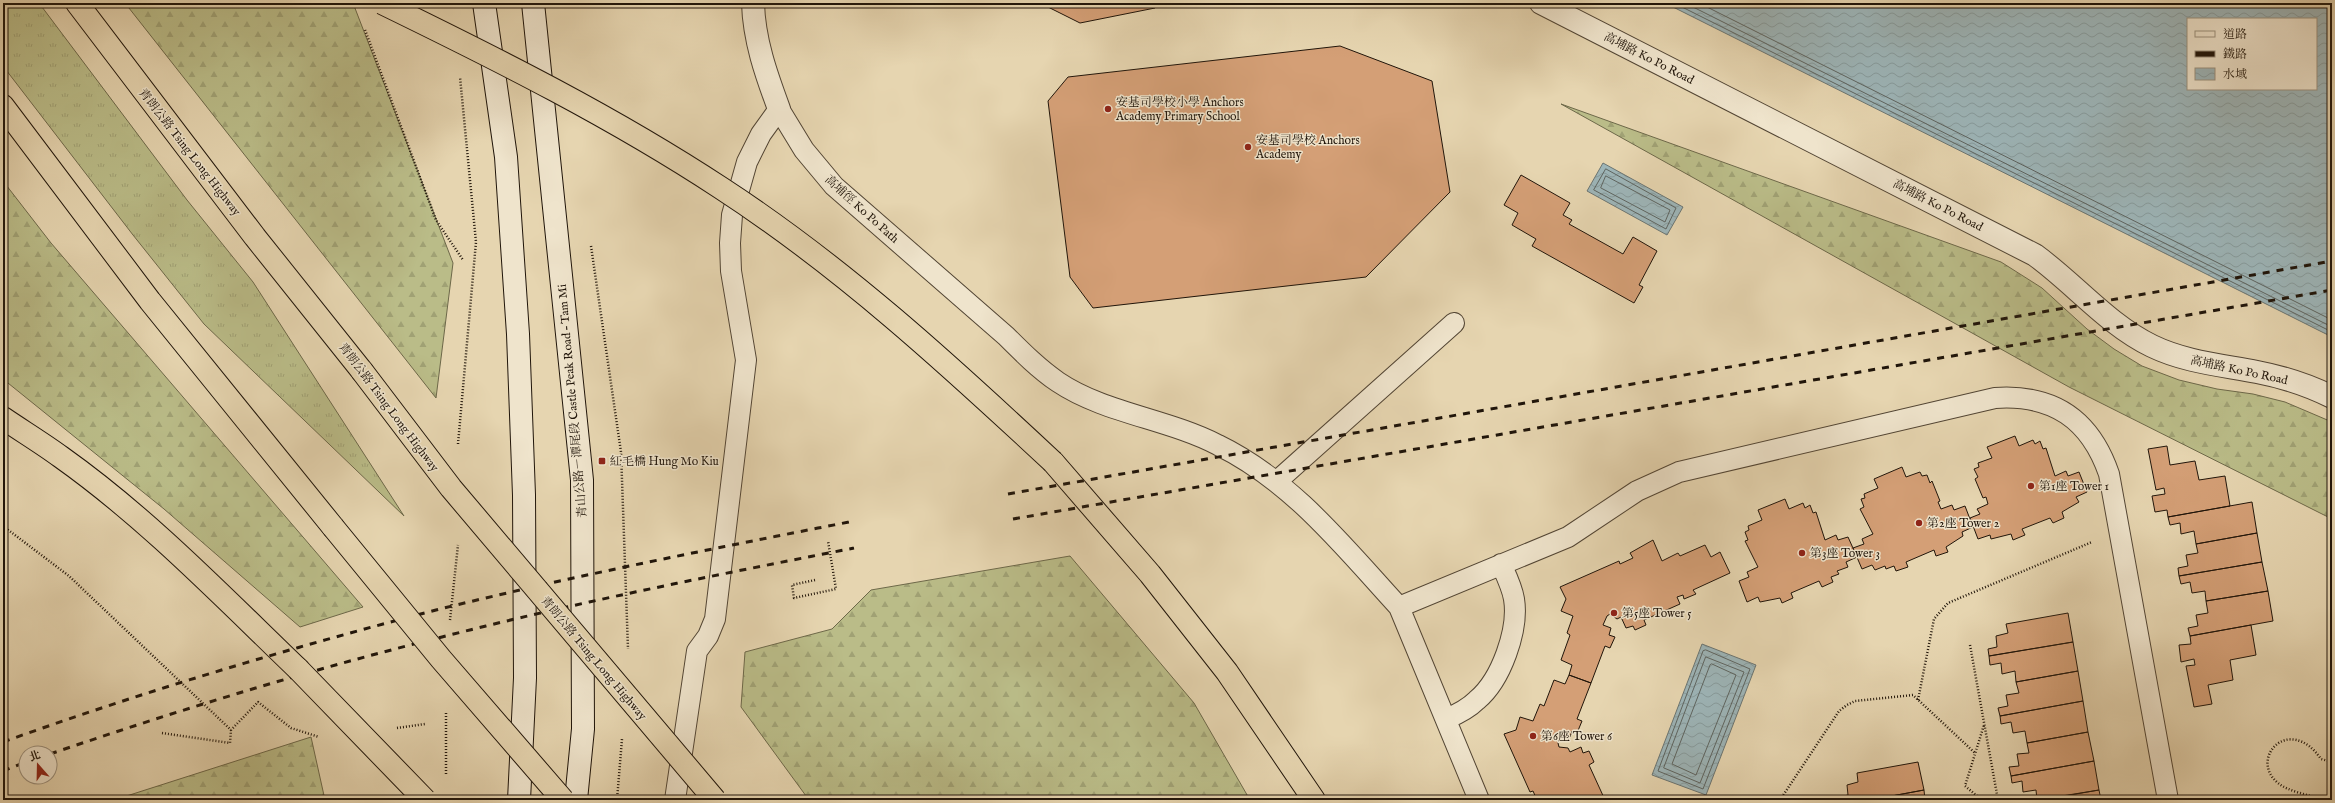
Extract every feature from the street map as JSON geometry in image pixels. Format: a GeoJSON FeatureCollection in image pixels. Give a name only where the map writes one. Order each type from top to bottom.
{"type":"FeatureCollection","features":[{"type":"Feature","properties":{"kind":"highway","name":"青朗公路 Tsing Long Highway"},"geometry":{"type":"LineString","coordinates":[[76,3],[255,237],[362,371],[451,488],[715,800]]}},
{"type":"Feature","properties":{"kind":"highway"},"geometry":{"type":"LineString","coordinates":[[382,3],[502,61],[662,151],[722,188],[815,254],[894,319],[985,398],[1053,462],[1150,574],[1222,666],[1314,800]]}},
{"type":"Feature","properties":{"kind":"highway"},"geometry":{"type":"LineString","coordinates":[[3,106],[150,301],[441,659],[563,800]]}},
{"type":"Feature","properties":{"kind":"highway"},"geometry":{"type":"LineString","coordinates":[[3,418],[62,457],[137,518],[200,574],[298,669],[425,800]]}},
{"type":"Feature","properties":{"kind":"main road"},"geometry":{"type":"LineString","coordinates":[[484,3],[506,157],[518,334],[524,495],[525,662],[519,800]]}},
{"type":"Feature","properties":{"kind":"main road","name":"青山公路－潭尾段 Castle Peak Road – Tam Mi"},"geometry":{"type":"LineString","coordinates":[[533,3],[582,480],[583,729],[576,800]]}},
{"type":"Feature","properties":{"kind":"main road","name":"高埔徑 Ko Po Path"},"geometry":{"type":"LineString","coordinates":[[753,3],[762,64],[779,108]]}},
{"type":"Feature","properties":{"kind":"main road","name":"高埔路 Ko Po Road"},"geometry":{"type":"LineString","coordinates":[[1541,3],[2035,255],[2056,270],[2101,312],[2152,346],[2193,360],[2292,380],[2332,397]]}},
{"type":"Feature","properties":{"kind":"lane","name":"高埔徑 Ko Po Path"},"geometry":{"type":"LineString","coordinates":[[779,108],[804,150],[834,186],[1006,336],[1031,361],[1059,382],[1108,406],[1178,427],[1219,445],[1257,467],[1320,521],[1399,607],[1479,800]]}},
{"type":"Feature","properties":{"kind":"lane"},"geometry":{"type":"LineString","coordinates":[[675,800],[697,651],[708,636],[716,619],[746,360],[731,271],[730,243],[732,215],[747,162],[761,134],[779,108]]}},
{"type":"Feature","properties":{"kind":"lane"},"geometry":{"type":"LineString","coordinates":[[1276,482],[1454,323]]}},
{"type":"Feature","properties":{"kind":"lane"},"geometry":{"type":"LineString","coordinates":[[1399,607],[1568,537],[1637,491],[1679,472],[1995,398],[2015,396],[2035,399],[2054,406],[2073,418],[2089,433],[2102,452],[2109,474],[2168,800]]}},
{"type":"Feature","properties":{"kind":"lane"},"geometry":{"type":"LineString","coordinates":[[1446,719],[1463,712],[1478,700],[1490,686],[1499,671],[1512,636],[1515,617],[1514,598],[1501,564]]}},
{"type":"Feature","properties":{"kind":"path"},"geometry":{"type":"LineString","coordinates":[[364,25],[436,220],[463,260]]}},
{"type":"Feature","properties":{"kind":"path"},"geometry":{"type":"LineString","coordinates":[[458,450],[476,242],[459,72]]}},
{"type":"Feature","properties":{"kind":"path"},"geometry":{"type":"LineString","coordinates":[[3,526],[69,576],[231,730]]}},
{"type":"Feature","properties":{"kind":"path"},"geometry":{"type":"LineString","coordinates":[[449,627],[458,537]]}},
{"type":"Feature","properties":{"kind":"path"},"geometry":{"type":"LineString","coordinates":[[815,580],[792,585],[794,598],[836,589],[828,541]]}},
{"type":"Feature","properties":{"kind":"path"},"geometry":{"type":"LineString","coordinates":[[1918,700],[1934,619],[1940,609],[1948,603],[2093,541],[2094,549]]}},
{"type":"Feature","properties":{"kind":"path"},"geometry":{"type":"LineString","coordinates":[[1970,645],[1998,800]]}},
{"type":"Feature","properties":{"kind":"path"},"geometry":{"type":"LineString","coordinates":[[1780,800],[1839,711],[1846,704],[1855,701],[1913,695],[1976,753]]}},
{"type":"Feature","properties":{"kind":"path"},"geometry":{"type":"LineString","coordinates":[[162,733],[230,743],[231,730],[258,702],[292,728],[314,737],[326,737]]}},
{"type":"Feature","properties":{"kind":"path"},"geometry":{"type":"LineString","coordinates":[[446,705],[446,784]]}},
{"type":"Feature","properties":{"kind":"path"},"geometry":{"type":"LineString","coordinates":[[2332,722],[2330,724],[2332,725]]}},
{"type":"Feature","properties":{"kind":"path"},"geometry":{"type":"LineString","coordinates":[[394,728],[425,724]]}},
{"type":"Feature","properties":{"kind":"path"},"geometry":{"type":"LineString","coordinates":[[1982,800],[1965,786],[1984,724]]}},
{"type":"Feature","properties":{"kind":"path"},"geometry":{"type":"LineString","coordinates":[[2324,800],[2280,784],[2268,771],[2267,762],[2275,745],[2283,740],[2293,739],[2303,741],[2313,748],[2321,760],[2332,762]]}},
{"type":"Feature","properties":{"kind":"green space"},"geometry":{"type":"Polygon","coordinates":[[[3,3],[39,3],[187,200],[253,282],[404,516],[204,324],[133,235],[3,66],[3,3]]]}},
{"type":"Feature","properties":{"kind":"green space"},"geometry":{"type":"Polygon","coordinates":[[[125,3],[353,3],[453,263],[436,398],[125,3]]]}},
{"type":"Feature","properties":{"kind":"green space"},"geometry":{"type":"Polygon","coordinates":[[[1561,104],[2001,262],[2042,288],[2087,329],[2114,349],[2142,366],[2179,380],[2217,389],[2253,394],[2285,402],[2332,422],[2332,519],[2069,387],[1561,104]]]}},
{"type":"Feature","properties":{"kind":"green space"},"geometry":{"type":"Polygon","coordinates":[[[3,181],[51,243],[363,607],[300,627],[164,509],[3,379],[3,181]]]}},
{"type":"Feature","properties":{"kind":"green space"},"geometry":{"type":"Polygon","coordinates":[[[1070,556],[1194,703],[1250,800],[809,800],[741,707],[745,652],[832,629],[871,590],[1070,556]]]}},
{"type":"Feature","properties":{"kind":"green space"},"geometry":{"type":"Polygon","coordinates":[[[311,737],[325,800],[114,800],[311,737]]]}},
{"type":"Feature","properties":{"kind":"water"},"geometry":{"type":"Polygon","coordinates":[[[1665,3],[2332,3],[2332,337],[1665,3]]]}},
{"type":"Feature","properties":{"kind":"water"},"geometry":{"type":"Polygon","coordinates":[[[1603,163],[1683,207],[1667,235],[1587,191],[1603,163]]]}},
{"type":"Feature","properties":{"kind":"water"},"geometry":{"type":"Polygon","coordinates":[[[1702,644],[1756,665],[1706,795],[1652,775],[1702,644]]]}},
{"type":"Feature","properties":{"kind":"building"},"geometry":{"type":"Polygon","coordinates":[[[1040,3],[1157,3],[1155,8],[1080,23],[1040,3]]]}},
{"type":"Feature","properties":{"kind":"building","name":"安基司學校 Anchors Academy"},"geometry":{"type":"Polygon","coordinates":[[[1340,46],[1432,81],[1450,192],[1366,277],[1093,308],[1070,277],[1048,101],[1068,77],[1340,46]]]}},
{"type":"Feature","properties":{"kind":"building"},"geometry":{"type":"Polygon","coordinates":[[[1521,175],[1570,203],[1563,215],[1572,220],[1569,224],[1623,254],[1633,237],[1657,251],[1639,285],[1643,287],[1634,303],[1532,246],[1536,239],[1512,225],[1518,213],[1504,205],[1521,175]]]}},
{"type":"Feature","properties":{"kind":"building","name":"第1座 Tower 1"},"geometry":{"type":"Polygon","coordinates":[[[2015,436],[2019,446],[2033,440],[2035,444],[2040,441],[2043,449],[2046,448],[2055,476],[2066,471],[2068,476],[2079,472],[2087,492],[2076,497],[2079,502],[2062,512],[2064,518],[2053,523],[2050,518],[2022,529],[2025,535],[2013,540],[2011,534],[1991,539],[1990,535],[1978,539],[1970,518],[1980,514],[1977,509],[1988,504],[1986,497],[1983,498],[1975,479],[1978,477],[1974,469],[1979,467],[1978,463],[1992,458],[1987,447],[2015,436]]]}},
{"type":"Feature","properties":{"kind":"building"},"geometry":{"type":"Polygon","coordinates":[[[2167,446],[2170,465],[2195,461],[2199,480],[2225,476],[2230,506],[2168,517],[2167,510],[2155,512],[2152,496],[2165,494],[2164,488],[2156,490],[2148,449],[2167,446]]]}},
{"type":"Feature","properties":{"kind":"building","name":"第2座 Tower 2"},"geometry":{"type":"Polygon","coordinates":[[[1902,467],[1906,477],[1920,472],[1922,476],[1927,475],[1930,483],[1932,481],[1940,501],[1938,502],[1941,509],[1952,505],[1954,510],[1965,506],[1973,527],[1962,532],[1963,536],[1946,547],[1948,552],[1936,556],[1934,550],[1906,562],[1908,567],[1896,571],[1894,566],[1886,569],[1885,566],[1875,570],[1872,565],[1862,569],[1853,548],[1864,544],[1862,539],[1873,534],[1860,509],[1864,507],[1861,499],[1865,498],[1864,494],[1878,488],[1874,479],[1902,467]]]}},
{"type":"Feature","properties":{"kind":"building","name":"第3座 Tower 3"},"geometry":{"type":"Polygon","coordinates":[[[1785,499],[1789,509],[1803,503],[1805,508],[1810,505],[1813,513],[1816,512],[1825,540],[1836,535],[1838,540],[1848,537],[1857,557],[1846,562],[1848,567],[1837,571],[1839,574],[1831,577],[1833,582],[1822,587],[1819,581],[1791,593],[1793,598],[1782,603],[1780,598],[1760,602],[1758,597],[1747,602],[1739,581],[1749,577],[1747,572],[1758,567],[1745,541],[1748,540],[1745,532],[1749,530],[1748,526],[1762,520],[1758,510],[1785,499]]]}},
{"type":"Feature","properties":{"kind":"building"},"geometry":{"type":"Polygon","coordinates":[[[2252,502],[2257,533],[2196,544],[2194,531],[2181,534],[2180,523],[2170,525],[2168,517],[2252,502]]]}},
{"type":"Feature","properties":{"kind":"building"},"geometry":{"type":"Polygon","coordinates":[[[2257,533],[2262,562],[2179,576],[2178,568],[2188,566],[2186,555],[2198,553],[2196,544],[2257,533]]]}},
{"type":"Feature","properties":{"kind":"building","name":"第5座 Tower 5"},"geometry":{"type":"Polygon","coordinates":[[[1653,540],[1662,561],[1678,553],[1680,556],[1705,545],[1711,557],[1720,552],[1730,573],[1693,590],[1696,594],[1684,599],[1683,595],[1677,597],[1680,604],[1644,620],[1646,625],[1635,630],[1633,626],[1626,628],[1621,617],[1617,619],[1610,614],[1607,616],[1603,625],[1611,628],[1609,635],[1615,637],[1610,648],[1605,646],[1591,683],[1569,675],[1572,665],[1561,660],[1570,635],[1567,633],[1573,616],[1561,611],[1566,599],[1560,587],[1619,561],[1620,564],[1633,558],[1630,553],[1653,540]]]}},
{"type":"Feature","properties":{"kind":"building"},"geometry":{"type":"Polygon","coordinates":[[[2262,562],[2268,591],[2206,601],[2205,591],[2192,593],[2190,582],[2181,584],[2179,576],[2262,562]]]}},
{"type":"Feature","properties":{"kind":"building"},"geometry":{"type":"Polygon","coordinates":[[[2268,591],[2273,621],[2190,636],[2188,628],[2198,626],[2196,615],[2208,613],[2206,601],[2268,591]]]}},
{"type":"Feature","properties":{"kind":"building"},"geometry":{"type":"Polygon","coordinates":[[[2068,613],[2073,642],[1989,656],[1988,649],[1997,647],[1996,636],[2008,633],[2006,624],[2068,613]]]}},
{"type":"Feature","properties":{"kind":"building"},"geometry":{"type":"Polygon","coordinates":[[[2251,625],[2256,655],[2230,660],[2233,680],[2208,685],[2212,704],[2194,707],[2186,666],[2195,665],[2194,659],[2181,662],[2179,645],[2191,644],[2190,636],[2251,625]]]}},
{"type":"Feature","properties":{"kind":"building"},"geometry":{"type":"Polygon","coordinates":[[[2073,642],[2078,671],[2016,682],[2015,671],[2002,674],[2001,663],[1990,665],[1989,656],[2073,642]]]}},
{"type":"Feature","properties":{"kind":"building"},"geometry":{"type":"Polygon","coordinates":[[[2078,671],[2083,701],[2000,716],[1998,708],[2008,706],[2006,695],[2019,693],[2016,682],[2078,671]]]}},
{"type":"Feature","properties":{"kind":"building","name":"第6座 Tower 6"},"geometry":{"type":"Polygon","coordinates":[[[1569,675],[1591,683],[1577,719],[1582,721],[1577,733],[1572,731],[1570,737],[1561,734],[1558,743],[1559,747],[1568,748],[1570,752],[1581,747],[1583,753],[1589,751],[1594,762],[1589,765],[1605,800],[1537,800],[1533,791],[1530,792],[1504,734],[1516,730],[1520,717],[1533,721],[1540,704],[1544,706],[1554,680],[1565,684],[1569,675]]]}},
{"type":"Feature","properties":{"kind":"building"},"geometry":{"type":"Polygon","coordinates":[[[2083,701],[2088,732],[2027,743],[2025,731],[2013,733],[2011,722],[2001,724],[2000,716],[2083,701]]]}},
{"type":"Feature","properties":{"kind":"building"},"geometry":{"type":"Polygon","coordinates":[[[2088,732],[2094,761],[2011,776],[2009,767],[2019,766],[2017,754],[2029,753],[2027,743],[2088,732]]]}},
{"type":"Feature","properties":{"kind":"building"},"geometry":{"type":"Polygon","coordinates":[[[2094,761],[2099,790],[2037,800],[2036,790],[2023,792],[2022,781],[2012,783],[2011,776],[2094,761]]]}},
{"type":"Feature","properties":{"kind":"building"},"geometry":{"type":"Polygon","coordinates":[[[1918,762],[1924,790],[1870,800],[1839,800],[1839,797],[1848,795],[1847,785],[1858,782],[1857,773],[1918,762]]]}},
{"type":"Feature","properties":{"kind":"building"},"geometry":{"type":"Polygon","coordinates":[[[1924,790],[1925,800],[1870,800],[1924,790]]]}},
{"type":"Feature","properties":{"kind":"building"},"geometry":{"type":"Polygon","coordinates":[[[2099,790],[2101,800],[2042,800],[2099,790]]]}},
{"type":"Feature","properties":{"kind":"railway"},"geometry":{"type":"LineString","coordinates":[[1008,494],[2332,261]]}},
{"type":"Feature","properties":{"kind":"railway"},"geometry":{"type":"LineString","coordinates":[[1013,519],[2332,290]]}},
{"type":"Feature","properties":{"kind":"railway"},"geometry":{"type":"LineString","coordinates":[[3,742],[110,705],[218,671],[327,639],[436,610],[590,574],[849,522]]}},
{"type":"Feature","properties":{"kind":"railway"},"geometry":{"type":"LineString","coordinates":[[58,751],[244,691],[343,663],[493,624],[699,579],[854,548]]}},
{"type":"Feature","properties":{"kind":"railway"},"geometry":{"type":"LineString","coordinates":[[3,771],[18,765]]}},
{"type":"Feature","properties":{"kind":"place","name":"安基司學校小學 Anchors Academy Primary School"},"geometry":{"type":"Point","coordinates":[1108,109]}},
{"type":"Feature","properties":{"kind":"place","name":"安基司學校 Anchors Academy"},"geometry":{"type":"Point","coordinates":[1248,147]}},
{"type":"Feature","properties":{"kind":"place","name":"紅毛橋 Hung Mo Kiu"},"geometry":{"type":"Point","coordinates":[602,461]}},
{"type":"Feature","properties":{"kind":"place","name":"第1座 Tower 1"},"geometry":{"type":"Point","coordinates":[2031,486]}},
{"type":"Feature","properties":{"kind":"place","name":"第2座 Tower 2"},"geometry":{"type":"Point","coordinates":[1919,523]}},
{"type":"Feature","properties":{"kind":"place","name":"第3座 Tower 3"},"geometry":{"type":"Point","coordinates":[1802,553]}},
{"type":"Feature","properties":{"kind":"place","name":"第5座 Tower 5"},"geometry":{"type":"Point","coordinates":[1614,613]}},
{"type":"Feature","properties":{"kind":"place","name":"第6座 Tower 6"},"geometry":{"type":"Point","coordinates":[1533,736]}}]}
